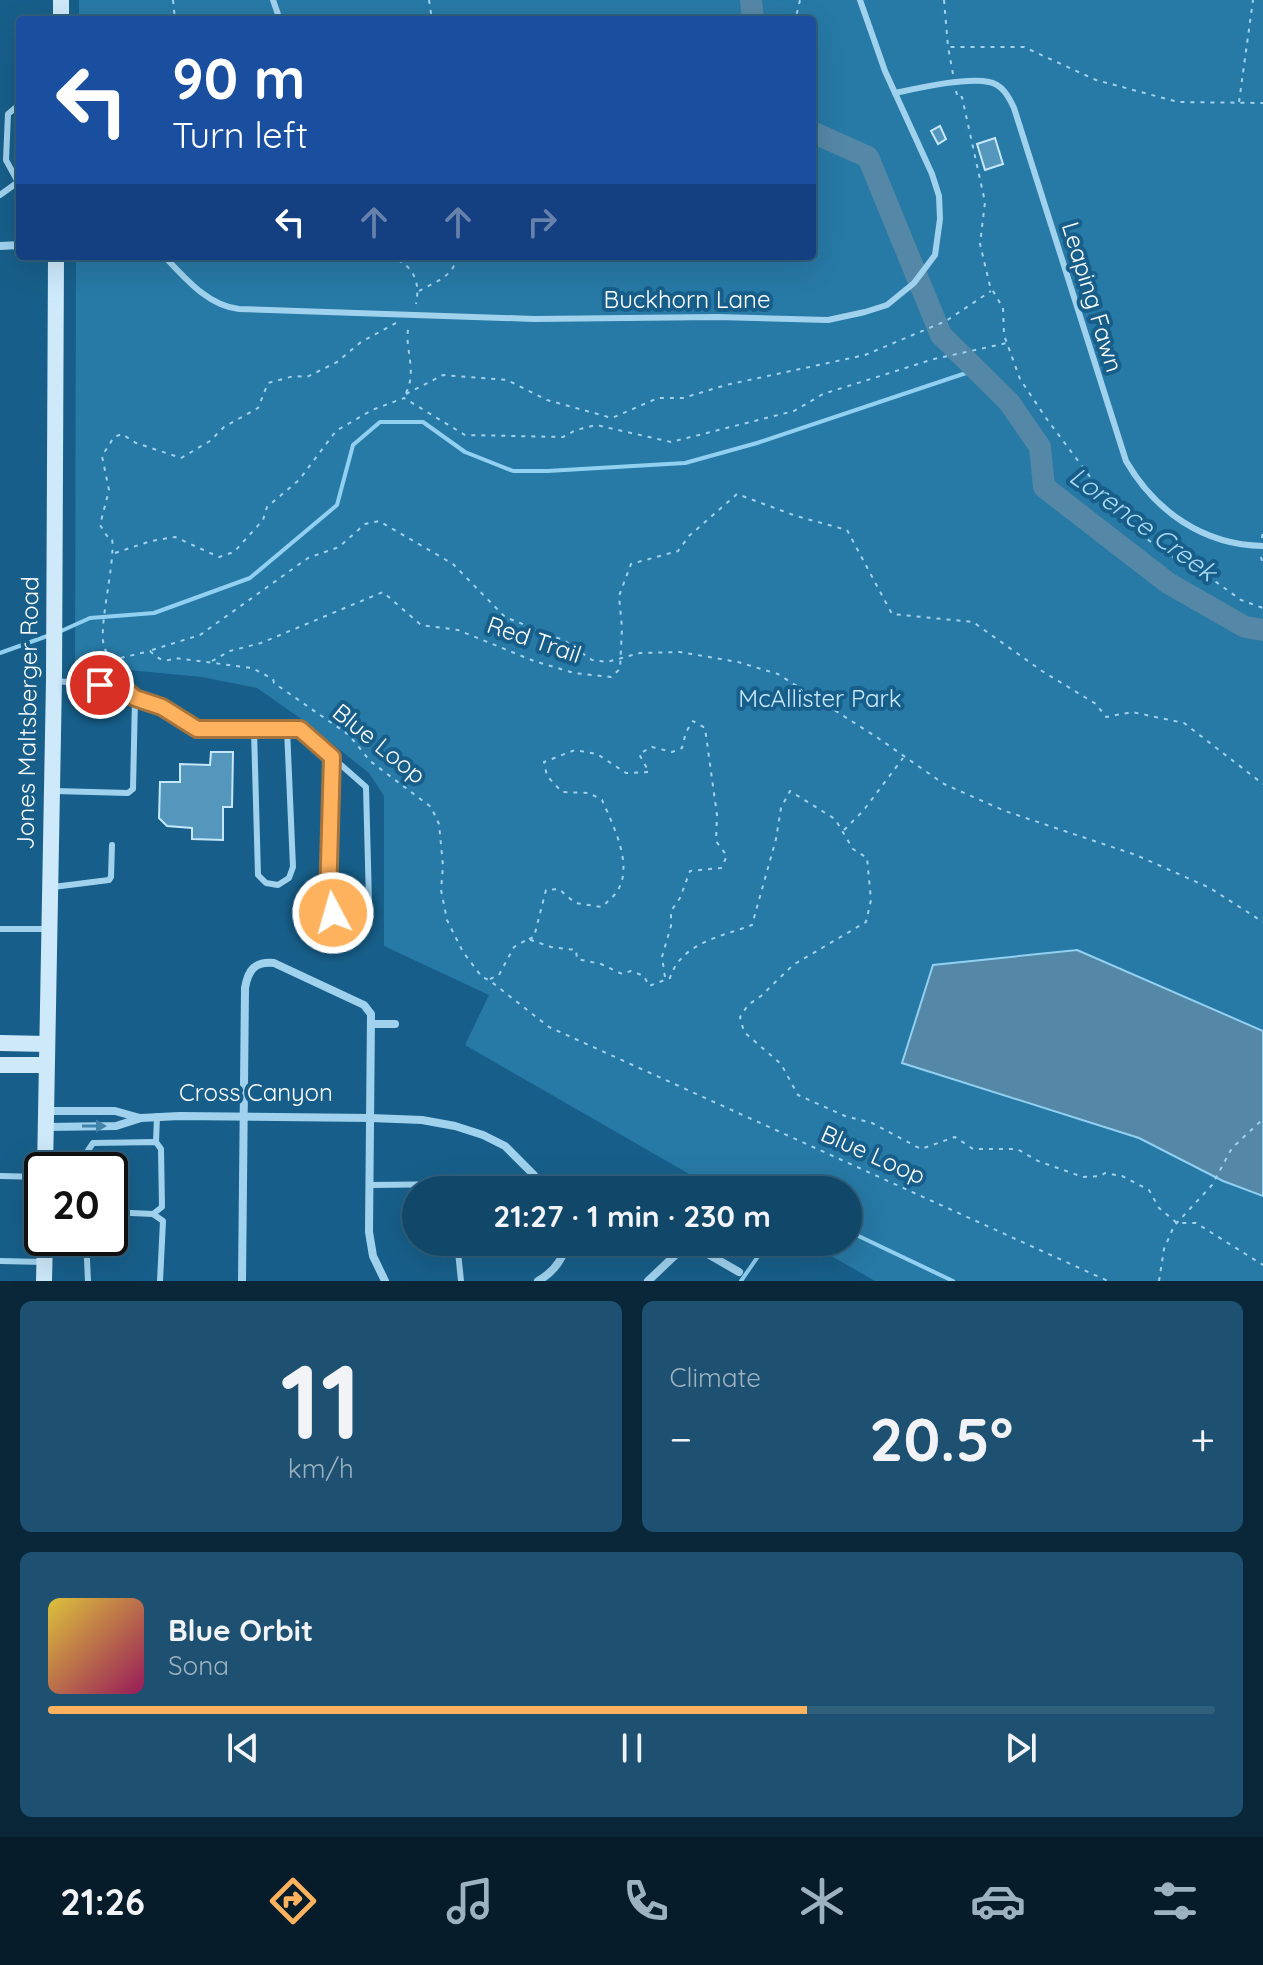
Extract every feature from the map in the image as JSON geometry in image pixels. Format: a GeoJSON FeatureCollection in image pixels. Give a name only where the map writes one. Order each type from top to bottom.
{"type":"FeatureCollection","features":[{"type":"Feature","properties":{"kind":"main road","name":"Jones Maltsberger Road"},"geometry":{"type":"LineString","coordinates":[[45,1152],[54,679],[56,260]]}},
{"type":"Feature","properties":{"kind":"main road"},"geometry":{"type":"LineString","coordinates":[[0,1043],[47,1044]]}},
{"type":"Feature","properties":{"kind":"main road"},"geometry":{"type":"LineString","coordinates":[[0,1065],[46,1065]]}},
{"type":"Feature","properties":{"kind":"main road"},"geometry":{"type":"LineString","coordinates":[[44,1256],[44,1281]]}},
{"type":"Feature","properties":{"kind":"street"},"geometry":{"type":"LineString","coordinates":[[242,1281],[245,988],[248,975],[256,965],[264,962],[274,963],[364,1005],[371,1014],[369,1232],[373,1256],[385,1281]]}},
{"type":"Feature","properties":{"kind":"street"},"geometry":{"type":"LineString","coordinates":[[371,1024],[395,1024]]}},
{"type":"Feature","properties":{"kind":"street","name":"Cross Canyon"},"geometry":{"type":"LineString","coordinates":[[46,1119],[115,1111],[141,1118]]}},
{"type":"Feature","properties":{"kind":"street","name":"Cross Canyon"},"geometry":{"type":"LineString","coordinates":[[46,1119],[116,1126],[157,1116],[422,1120],[483,1135],[514,1154],[533,1176]]}},
{"type":"Feature","properties":{"kind":"street"},"geometry":{"type":"LineString","coordinates":[[538,1281],[563,1256]]}},
{"type":"Feature","properties":{"kind":"street"},"geometry":{"type":"LineString","coordinates":[[648,1281],[673,1256]]}},
{"type":"Feature","properties":{"kind":"street"},"geometry":{"type":"LineString","coordinates":[[711,1256],[739,1272]]}},
{"type":"Feature","properties":{"kind":"lane","name":"Buckhorn Lane"},"geometry":{"type":"LineString","coordinates":[[168,260],[200,292],[220,306],[239,309],[534,319],[717,317],[828,320],[887,305],[914,283],[935,255],[940,219],[939,196],[860,0]]}},
{"type":"Feature","properties":{"kind":"lane","name":"Leaping Fawn"},"geometry":{"type":"LineString","coordinates":[[895,93],[934,84],[989,81],[1008,96],[1126,461],[1149,494],[1180,521],[1224,540],[1263,546]]}},
{"type":"Feature","properties":{"kind":"lane"},"geometry":{"type":"LineString","coordinates":[[16,107],[8,114],[6,160],[16,177]]}},
{"type":"Feature","properties":{"kind":"lane"},"geometry":{"type":"LineString","coordinates":[[54,679],[124,688],[135,698],[162,707],[197,729],[300,729],[332,757],[366,787],[369,902],[363,916],[348,921],[333,913],[328,900],[332,757]]}},
{"type":"Feature","properties":{"kind":"lane"},"geometry":{"type":"LineString","coordinates":[[52,791],[128,793],[133,789],[135,698]]}},
{"type":"Feature","properties":{"kind":"lane"},"geometry":{"type":"LineString","coordinates":[[254,730],[258,875],[266,883],[278,885],[289,878],[293,867],[287,729]]}},
{"type":"Feature","properties":{"kind":"lane"},"geometry":{"type":"LineString","coordinates":[[50,887],[106,882],[111,877],[112,845]]}},
{"type":"Feature","properties":{"kind":"lane"},"geometry":{"type":"LineString","coordinates":[[0,929],[49,929]]}},
{"type":"Feature","properties":{"kind":"lane"},"geometry":{"type":"LineString","coordinates":[[153,1214],[162,1207],[161,1149],[156,1142],[157,1116]]}},
{"type":"Feature","properties":{"kind":"lane"},"geometry":{"type":"LineString","coordinates":[[87,1152],[93,1143],[156,1142]]}},
{"type":"Feature","properties":{"kind":"lane"},"geometry":{"type":"LineString","coordinates":[[0,1176],[24,1177]]}},
{"type":"Feature","properties":{"kind":"lane"},"geometry":{"type":"LineString","coordinates":[[370,1185],[402,1185]]}},
{"type":"Feature","properties":{"kind":"lane"},"geometry":{"type":"LineString","coordinates":[[128,1213],[153,1214],[163,1221],[160,1281]]}},
{"type":"Feature","properties":{"kind":"lane"},"geometry":{"type":"LineString","coordinates":[[87,1256],[88,1281]]}},
{"type":"Feature","properties":{"kind":"lane"},"geometry":{"type":"LineString","coordinates":[[458,1256],[461,1281]]}},
{"type":"Feature","properties":{"kind":"lane"},"geometry":{"type":"LineString","coordinates":[[0,1261],[44,1262]]}},
{"type":"Feature","properties":{"kind":"path"},"geometry":{"type":"LineString","coordinates":[[944,0],[954,79]]}},
{"type":"Feature","properties":{"kind":"path"},"geometry":{"type":"LineString","coordinates":[[1239,102],[1253,0]]}},
{"type":"Feature","properties":{"kind":"path"},"geometry":{"type":"LineString","coordinates":[[948,47],[1024,47],[1096,80],[1178,102],[1263,103]]}},
{"type":"Feature","properties":{"kind":"path"},"geometry":{"type":"LineString","coordinates":[[956,91],[958,98],[962,97],[985,202],[980,244],[992,290],[1003,308],[1004,335],[1020,379],[1120,517],[1162,551],[1212,579],[1241,600],[1263,608]]}},
{"type":"Feature","properties":{"kind":"path"},"geometry":{"type":"LineString","coordinates":[[397,260],[409,266],[414,273],[418,291],[407,331],[412,362],[410,385],[405,396]]}},
{"type":"Feature","properties":{"kind":"path"},"geometry":{"type":"LineString","coordinates":[[418,291],[450,273],[456,260]]}},
{"type":"Feature","properties":{"kind":"path"},"geometry":{"type":"LineString","coordinates":[[114,553],[175,537],[219,557],[234,552],[263,520],[267,507],[299,480],[336,431],[443,375],[507,380],[547,400],[612,418],[658,398],[683,398],[726,385],[865,355],[946,321],[992,290]]}},
{"type":"Feature","properties":{"kind":"path","name":"Blue Loop"},"geometry":{"type":"LineString","coordinates":[[414,313],[361,342],[337,362],[307,377],[294,376],[268,383],[258,408],[224,427],[210,441],[181,458],[136,443],[122,434],[114,437],[102,456],[109,490],[100,525],[112,538],[114,553],[103,625],[102,641],[106,652],[116,659],[150,651],[160,660],[175,658],[252,668],[273,679],[274,683],[349,735],[370,761],[431,807],[439,824],[443,866],[441,890],[447,920],[463,952],[482,977],[549,1027],[1108,1281]]}},
{"type":"Feature","properties":{"kind":"path"},"geometry":{"type":"LineString","coordinates":[[405,396],[465,435],[563,437],[596,425],[671,442],[794,411],[823,394],[934,359],[1007,343]]}},
{"type":"Feature","properties":{"kind":"path","name":"Red Trail"},"geometry":{"type":"LineString","coordinates":[[210,662],[230,651],[261,643],[383,592],[421,625],[458,630],[534,661],[574,673],[611,677],[620,669],[622,658],[619,596],[631,564],[678,551],[689,536],[737,494],[796,516],[847,530],[892,614],[973,622],[1042,671],[1096,704],[1106,717],[1132,712],[1184,723],[1263,784]]}},
{"type":"Feature","properties":{"kind":"path"},"geometry":{"type":"LineString","coordinates":[[150,651],[200,635],[308,558],[339,547],[365,524],[379,521],[453,564],[505,617],[565,641],[592,660],[607,662],[640,653],[680,652],[738,662],[778,674],[944,784],[1005,811],[1136,855],[1210,888],[1263,922]]}},
{"type":"Feature","properties":{"kind":"path"},"geometry":{"type":"LineString","coordinates":[[489,980],[499,975],[514,947],[534,937],[546,890],[559,889],[575,903],[602,907],[618,891],[623,873],[615,829],[602,800],[589,793],[562,792],[547,776],[544,762],[575,750],[597,754],[626,773],[649,772],[639,754],[652,747],[672,752],[682,748],[693,721],[705,728],[717,815],[716,841],[727,856],[721,868],[690,871],[680,898],[671,911],[671,926],[662,957],[666,973],[664,980]]}},
{"type":"Feature","properties":{"kind":"path"},"geometry":{"type":"LineString","coordinates":[[843,831],[863,811],[904,756]]}},
{"type":"Feature","properties":{"kind":"path"},"geometry":{"type":"LineString","coordinates":[[528,939],[551,947],[576,950],[577,959],[601,964],[622,974],[631,971],[644,976],[649,986],[670,978],[675,962],[686,951],[752,925],[776,839],[781,808],[790,791],[826,811],[853,849],[867,858],[871,900],[866,922],[793,965],[748,1005],[740,1017],[744,1032],[781,1064],[793,1090],[845,1116],[872,1123],[921,1149],[955,1137],[973,1149],[1017,1149],[1038,1161],[1083,1177],[1105,1173],[1122,1176],[1149,1190],[1159,1208],[1177,1223],[1196,1223],[1263,1265]]}},
{"type":"Feature","properties":{"kind":"path"},"geometry":{"type":"LineString","coordinates":[[1159,1281],[1164,1249],[1177,1223],[1212,1185],[1232,1148],[1263,1119]]}},
{"type":"Feature","properties":{"kind":"green space","name":"McAllister Park"},"geometry":{"type":"Polygon","coordinates":[[[79,0],[1263,0],[1263,1281],[875,1281],[831,1256],[862,1256],[862,1176],[693,1176],[465,1045],[489,995],[384,946],[384,796],[369,773],[300,718],[257,688],[202,677],[75,665],[76,260],[816,260],[816,16],[79,16],[79,0]]]}},
{"type":"Feature","properties":{"kind":"shaded area"},"geometry":{"type":"Polygon","coordinates":[[[1077,950],[1263,1031],[1263,1196],[1223,1181],[1139,1138],[902,1063],[933,965],[1077,950]]]}},
{"type":"Feature","properties":{"kind":"building"},"geometry":{"type":"Polygon","coordinates":[[[940,126],[946,139],[938,144],[931,131],[940,126]]]}},
{"type":"Feature","properties":{"kind":"building"},"geometry":{"type":"Polygon","coordinates":[[[995,138],[1003,164],[985,170],[977,144],[995,138]]]}},
{"type":"Feature","properties":{"kind":"building"},"geometry":{"type":"Polygon","coordinates":[[[211,752],[233,752],[232,807],[223,807],[223,840],[192,839],[192,828],[167,826],[159,818],[160,782],[180,782],[180,764],[210,765],[211,752]]]}},
{"type":"Feature","properties":{"kind":"waterway","name":"Lorence Creek"},"geometry":{"type":"LineString","coordinates":[[751,0],[753,16]]}},
{"type":"Feature","properties":{"kind":"waterway","name":"Lorence Creek"},"geometry":{"type":"LineString","coordinates":[[816,134],[868,157],[941,335],[1009,402],[1040,447],[1044,487],[1168,583],[1245,627],[1263,630]]}},
{"type":"Feature","properties":{"kind":"waterway"},"geometry":{"type":"LineString","coordinates":[[59,632],[90,618],[154,613],[250,578],[337,505],[353,445],[380,422],[423,422],[465,452],[513,471],[685,463],[757,443],[978,369]]}},
{"type":"Feature","properties":{"kind":"waterway"},"geometry":{"type":"LineString","coordinates":[[0,653],[50,635]]}},
{"type":"Feature","properties":{"kind":"waterway"},"geometry":{"type":"LineString","coordinates":[[862,1238],[953,1281]]}},
{"type":"Feature","properties":{"kind":"waterway"},"geometry":{"type":"LineString","coordinates":[[741,1281],[758,1256]]}},
{"type":"Feature","properties":{"kind":"route"},"geometry":{"type":"LineString","coordinates":[[100,685],[124,688],[135,698],[162,707],[197,729],[300,729],[332,757],[328,900],[333,913]]}}]}
